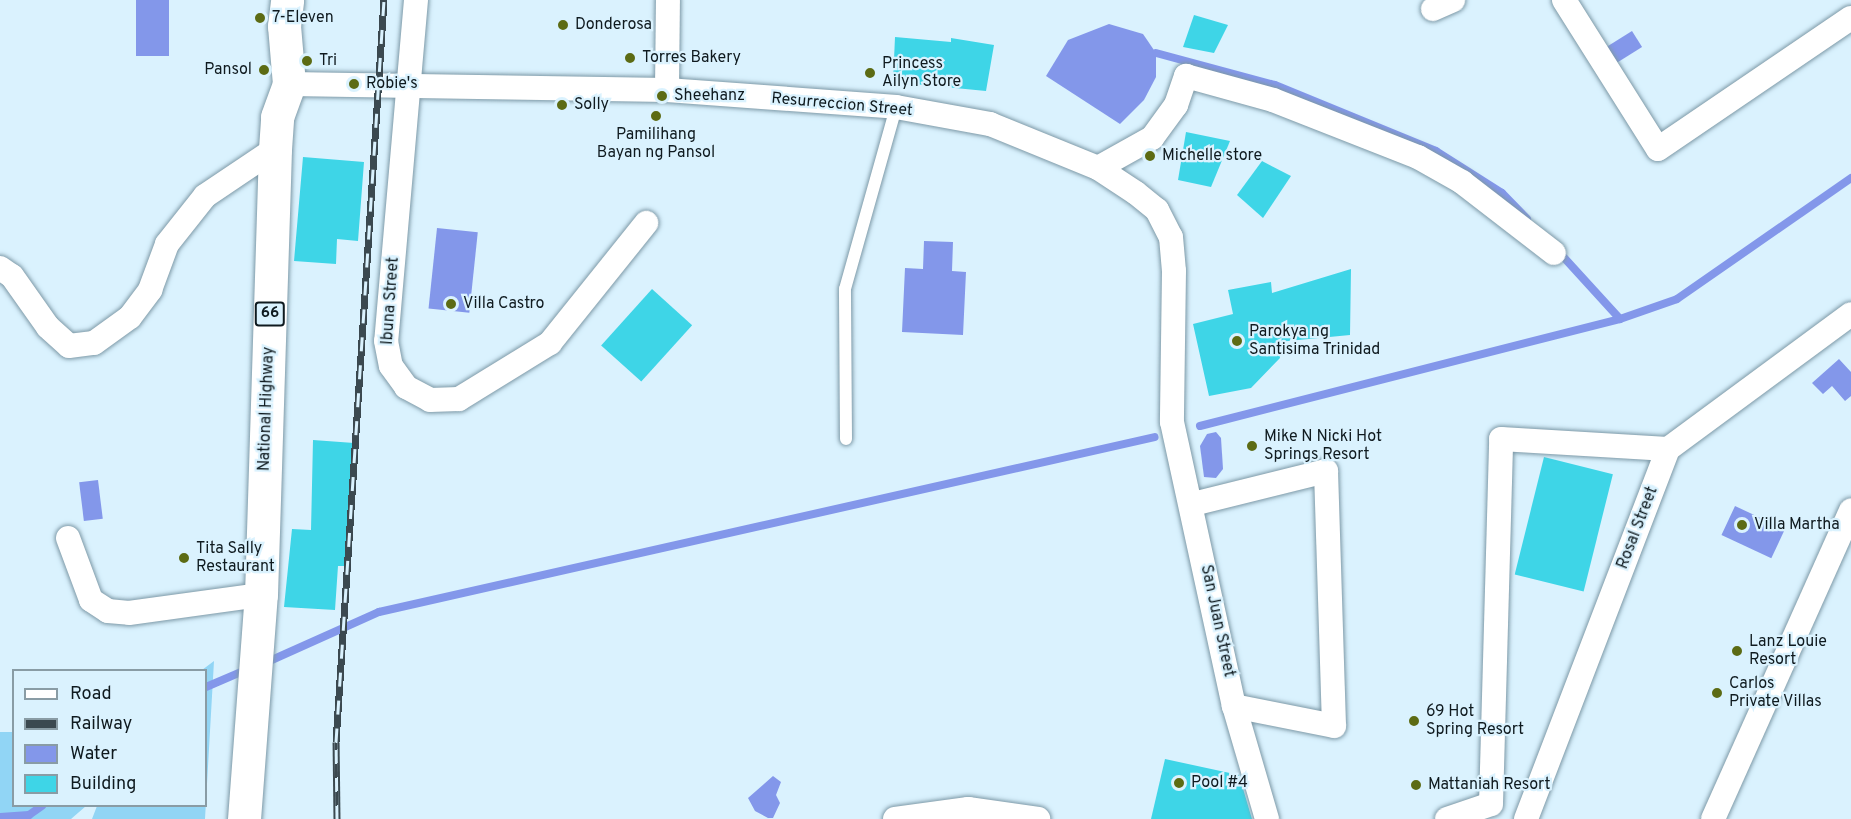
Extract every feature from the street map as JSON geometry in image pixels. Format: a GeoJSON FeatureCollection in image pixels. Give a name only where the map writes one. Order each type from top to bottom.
{"type":"FeatureCollection","features":[{"type":"Feature","properties":{"kind":"main road","name":"National Highway"},"geometry":{"type":"LineString","coordinates":[[244,819],[261,595],[275,149],[277,117],[289,84],[287,0]]}},
{"type":"Feature","properties":{"kind":"street","name":"Ibuna Street"},"geometry":{"type":"LineString","coordinates":[[416,0],[386,341],[391,366],[416,394],[430,400],[459,399],[550,343],[646,223]]}},
{"type":"Feature","properties":{"kind":"street"},"geometry":{"type":"LineString","coordinates":[[667,90],[668,0]]}},
{"type":"Feature","properties":{"kind":"street"},"geometry":{"type":"LineString","coordinates":[[1564,0],[1658,149],[1851,18]]}},
{"type":"Feature","properties":{"kind":"street"},"geometry":{"type":"LineString","coordinates":[[1098,168],[1152,138],[1176,105],[1186,76],[1273,100],[1418,157],[1462,182],[1554,253]]}},
{"type":"Feature","properties":{"kind":"street","name":"Resurreccion Street"},"geometry":{"type":"LineString","coordinates":[[289,84],[667,90],[896,108],[990,124],[1098,168],[1157,210],[1171,237],[1174,271],[1172,422]]}},
{"type":"Feature","properties":{"kind":"street"},"geometry":{"type":"LineString","coordinates":[[0,268],[12,276],[48,327],[69,346],[94,343],[130,317],[150,290],[167,244],[205,196],[275,149]]}},
{"type":"Feature","properties":{"kind":"street"},"geometry":{"type":"LineString","coordinates":[[1491,804],[1501,439],[1668,449],[1851,314]]}},
{"type":"Feature","properties":{"kind":"street","name":"San Juan Street"},"geometry":{"type":"LineString","coordinates":[[1172,422],[1192,504],[1234,706],[1267,819]]}},
{"type":"Feature","properties":{"kind":"street","name":"Rosal Street"},"geometry":{"type":"LineString","coordinates":[[1525,819],[1668,449]]}},
{"type":"Feature","properties":{"kind":"street"},"geometry":{"type":"LineString","coordinates":[[1192,504],[1326,471],[1334,726],[1234,706]]}},
{"type":"Feature","properties":{"kind":"street"},"geometry":{"type":"LineString","coordinates":[[1713,819],[1851,510]]}},
{"type":"Feature","properties":{"kind":"street"},"geometry":{"type":"LineString","coordinates":[[68,538],[91,600],[108,611],[129,613],[261,595]]}},
{"type":"Feature","properties":{"kind":"street"},"geometry":{"type":"LineString","coordinates":[[1447,819],[1491,804],[1525,819]]}},
{"type":"Feature","properties":{"kind":"street"},"geometry":{"type":"LineString","coordinates":[[907,818],[968,809],[1038,819]]}},
{"type":"Feature","properties":{"kind":"lane"},"geometry":{"type":"LineString","coordinates":[[846,439],[845,289],[896,108]]}},
{"type":"Feature","properties":{"kind":"shaded area"},"geometry":{"type":"Polygon","coordinates":[[[214,661],[207,784],[207,669],[203,669],[214,661]]]}},
{"type":"Feature","properties":{"kind":"shaded area"},"geometry":{"type":"Polygon","coordinates":[[[0,732],[12,732],[12,807],[85,807],[71,819],[0,819],[0,732]]]}},
{"type":"Feature","properties":{"kind":"shaded area"},"geometry":{"type":"Polygon","coordinates":[[[97,807],[206,807],[205,819],[92,819],[97,807]]]}},
{"type":"Feature","properties":{"kind":"water"},"geometry":{"type":"Polygon","coordinates":[[[136,0],[169,0],[169,56],[136,56],[136,0]]]}},
{"type":"Feature","properties":{"kind":"water"},"geometry":{"type":"Polygon","coordinates":[[[1109,24],[1143,34],[1156,53],[1156,77],[1144,100],[1120,124],[1046,76],[1068,40],[1109,24]]]}},
{"type":"Feature","properties":{"kind":"water"},"geometry":{"type":"Polygon","coordinates":[[[1632,31],[1642,47],[1607,69],[1597,53],[1632,31]]]}},
{"type":"Feature","properties":{"kind":"water"},"geometry":{"type":"Polygon","coordinates":[[[437,228],[478,232],[469,313],[429,309],[437,228]]]}},
{"type":"Feature","properties":{"kind":"water"},"geometry":{"type":"Polygon","coordinates":[[[924,241],[953,242],[952,271],[966,272],[963,335],[902,332],[905,268],[923,269],[924,241]]]}},
{"type":"Feature","properties":{"kind":"water"},"geometry":{"type":"Polygon","coordinates":[[[1839,359],[1851,372],[1851,396],[1845,401],[1832,386],[1823,394],[1812,383],[1839,359]]]}},
{"type":"Feature","properties":{"kind":"water"},"geometry":{"type":"Polygon","coordinates":[[[1216,432],[1221,438],[1223,469],[1216,478],[1204,477],[1200,446],[1207,434],[1216,432]]]}},
{"type":"Feature","properties":{"kind":"water"},"geometry":{"type":"Polygon","coordinates":[[[98,480],[103,519],[84,521],[79,482],[98,480]]]}},
{"type":"Feature","properties":{"kind":"water"},"geometry":{"type":"Polygon","coordinates":[[[1735,506],[1785,529],[1771,558],[1721,535],[1735,506]]]}},
{"type":"Feature","properties":{"kind":"water"},"geometry":{"type":"Polygon","coordinates":[[[773,776],[781,782],[776,795],[780,803],[773,818],[768,818],[755,811],[748,798],[773,776]]]}},
{"type":"Feature","properties":{"kind":"building"},"geometry":{"type":"Polygon","coordinates":[[[1194,15],[1228,25],[1214,53],[1183,47],[1194,15]]]}},
{"type":"Feature","properties":{"kind":"building"},"geometry":{"type":"Polygon","coordinates":[[[895,37],[951,42],[951,38],[994,45],[986,91],[893,82],[895,37]]]}},
{"type":"Feature","properties":{"kind":"building"},"geometry":{"type":"Polygon","coordinates":[[[1186,132],[1230,141],[1211,187],[1178,180],[1186,132]]]}},
{"type":"Feature","properties":{"kind":"building"},"geometry":{"type":"Polygon","coordinates":[[[303,157],[364,162],[358,241],[337,239],[336,264],[294,261],[303,157]]]}},
{"type":"Feature","properties":{"kind":"building"},"geometry":{"type":"Polygon","coordinates":[[[1262,161],[1291,176],[1263,218],[1237,195],[1262,161]]]}},
{"type":"Feature","properties":{"kind":"building","name":"Parokya ng Santisima Trinidad"},"geometry":{"type":"Polygon","coordinates":[[[1351,269],[1350,335],[1278,342],[1280,358],[1251,388],[1209,396],[1193,324],[1233,314],[1228,290],[1271,282],[1272,293],[1351,269]]]}},
{"type":"Feature","properties":{"kind":"building"},"geometry":{"type":"Polygon","coordinates":[[[652,289],[692,325],[641,382],[601,345],[652,289]]]}},
{"type":"Feature","properties":{"kind":"building"},"geometry":{"type":"Polygon","coordinates":[[[313,440],[354,443],[353,503],[346,566],[338,566],[335,610],[284,607],[292,529],[311,530],[313,440]]]}},
{"type":"Feature","properties":{"kind":"building"},"geometry":{"type":"Polygon","coordinates":[[[1544,457],[1613,474],[1584,592],[1515,574],[1544,457]]]}},
{"type":"Feature","properties":{"kind":"building"},"geometry":{"type":"Polygon","coordinates":[[[1165,759],[1239,775],[1252,819],[1151,819],[1165,759]]]}},
{"type":"Feature","properties":{"kind":"waterway"},"geometry":{"type":"LineString","coordinates":[[1156,53],[1275,85],[1436,151],[1502,193],[1527,219]]}},
{"type":"Feature","properties":{"kind":"waterway"},"geometry":{"type":"LineString","coordinates":[[1200,426],[1620,319],[1677,299],[1851,178]]}},
{"type":"Feature","properties":{"kind":"waterway"},"geometry":{"type":"LineString","coordinates":[[1558,251],[1620,319]]}},
{"type":"Feature","properties":{"kind":"waterway"},"geometry":{"type":"LineString","coordinates":[[265,663],[379,612],[1155,437]]}},
{"type":"Feature","properties":{"kind":"waterway"},"geometry":{"type":"LineString","coordinates":[[207,687],[248,669]]}},
{"type":"Feature","properties":{"kind":"waterway"},"geometry":{"type":"LineString","coordinates":[[0,817],[29,815],[41,807]]}},
{"type":"Feature","properties":{"kind":"railway"},"geometry":{"type":"LineString","coordinates":[[337,819],[336,742],[384,0]]}},
{"type":"Feature","properties":{"kind":"place","name":"7-Eleven"},"geometry":{"type":"Point","coordinates":[260,18]}},
{"type":"Feature","properties":{"kind":"place","name":"Donderosa"},"geometry":{"type":"Point","coordinates":[563,25]}},
{"type":"Feature","properties":{"kind":"place","name":"Torres Bakery"},"geometry":{"type":"Point","coordinates":[630,58]}},
{"type":"Feature","properties":{"kind":"place","name":"Tri"},"geometry":{"type":"Point","coordinates":[307,61]}},
{"type":"Feature","properties":{"kind":"place","name":"Pansol"},"geometry":{"type":"Point","coordinates":[264,70]}},
{"type":"Feature","properties":{"kind":"place","name":"Princess Ailyn Store"},"geometry":{"type":"Point","coordinates":[870,73]}},
{"type":"Feature","properties":{"kind":"place","name":"Robie's"},"geometry":{"type":"Point","coordinates":[354,84]}},
{"type":"Feature","properties":{"kind":"place","name":"Sheehanz"},"geometry":{"type":"Point","coordinates":[662,96]}},
{"type":"Feature","properties":{"kind":"place","name":"Solly"},"geometry":{"type":"Point","coordinates":[562,105]}},
{"type":"Feature","properties":{"kind":"place","name":"Pamilihang Bayan ng Pansol"},"geometry":{"type":"Point","coordinates":[656,116]}},
{"type":"Feature","properties":{"kind":"place","name":"Michelle store"},"geometry":{"type":"Point","coordinates":[1150,156]}},
{"type":"Feature","properties":{"kind":"place","name":"Villa Castro"},"geometry":{"type":"Point","coordinates":[451,304]}},
{"type":"Feature","properties":{"kind":"place","name":"Parokya ng Santisima Trinidad"},"geometry":{"type":"Point","coordinates":[1237,341]}},
{"type":"Feature","properties":{"kind":"place","name":"Mike N Nicki Hot Springs Resort"},"geometry":{"type":"Point","coordinates":[1252,446]}},
{"type":"Feature","properties":{"kind":"place","name":"Villa Martha"},"geometry":{"type":"Point","coordinates":[1742,525]}},
{"type":"Feature","properties":{"kind":"place","name":"Tita Sally Restaurant"},"geometry":{"type":"Point","coordinates":[184,558]}},
{"type":"Feature","properties":{"kind":"place","name":"Lanz Louie Resort"},"geometry":{"type":"Point","coordinates":[1737,651]}},
{"type":"Feature","properties":{"kind":"place","name":"Carlos Private Villas"},"geometry":{"type":"Point","coordinates":[1717,693]}},
{"type":"Feature","properties":{"kind":"place","name":"69 Hot Spring Resort"},"geometry":{"type":"Point","coordinates":[1414,721]}},
{"type":"Feature","properties":{"kind":"place","name":"Pool #4"},"geometry":{"type":"Point","coordinates":[1179,783]}},
{"type":"Feature","properties":{"kind":"place","name":"Mattaniah Resort"},"geometry":{"type":"Point","coordinates":[1416,785]}}]}
